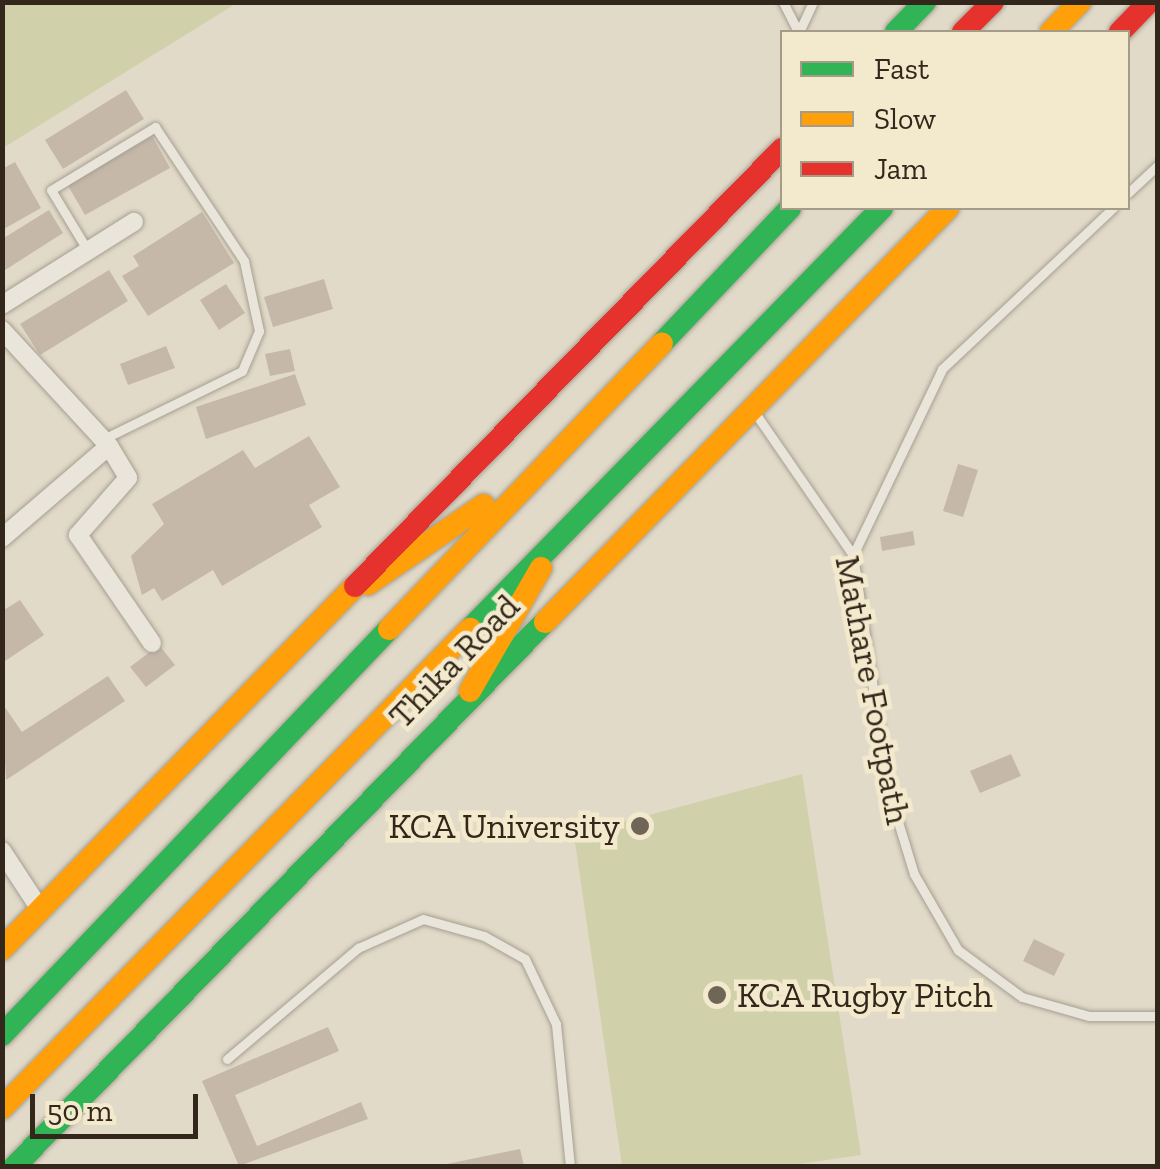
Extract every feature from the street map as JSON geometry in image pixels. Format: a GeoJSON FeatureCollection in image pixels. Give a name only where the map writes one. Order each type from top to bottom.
{"type":"FeatureCollection","features":[{"type":"Feature","properties":{"kind":"main road"},"geometry":{"type":"LineString","coordinates":[[898,30],[925,2]]}},
{"type":"Feature","properties":{"kind":"main road"},"geometry":{"type":"LineString","coordinates":[[965,30],[992,2]]}},
{"type":"Feature","properties":{"kind":"main road"},"geometry":{"type":"LineString","coordinates":[[1054,30],[1080,2]]}},
{"type":"Feature","properties":{"kind":"main road"},"geometry":{"type":"LineString","coordinates":[[1122,30],[1149,2]]}},
{"type":"Feature","properties":{"kind":"main road"},"geometry":{"type":"LineString","coordinates":[[2,949],[368,584],[780,151]]}},
{"type":"Feature","properties":{"kind":"main road","name":"Thika Road"},"geometry":{"type":"LineString","coordinates":[[2,1035],[345,676],[529,475],[788,210]]}},
{"type":"Feature","properties":{"kind":"main road","name":"Thika Road"},"geometry":{"type":"LineString","coordinates":[[2,1108],[880,210]]}},
{"type":"Feature","properties":{"kind":"main road","name":"Thika Road"},"geometry":{"type":"LineString","coordinates":[[15,1166],[470,691],[946,210]]}},
{"type":"Feature","properties":{"kind":"main road"},"geometry":{"type":"LineString","coordinates":[[368,584],[529,475]]}},
{"type":"Feature","properties":{"kind":"main road"},"geometry":{"type":"LineString","coordinates":[[470,691],[560,534]]}},
{"type":"Feature","properties":{"kind":"street"},"geometry":{"type":"LineString","coordinates":[[2,305],[134,222]]}},
{"type":"Feature","properties":{"kind":"street"},"geometry":{"type":"LineString","coordinates":[[2,330],[106,443],[128,478],[78,535],[152,642]]}},
{"type":"Feature","properties":{"kind":"street"},"geometry":{"type":"LineString","coordinates":[[2,538],[106,443]]}},
{"type":"Feature","properties":{"kind":"street"},"geometry":{"type":"LineString","coordinates":[[2,851],[40,910]]}},
{"type":"Feature","properties":{"kind":"lane"},"geometry":{"type":"LineString","coordinates":[[784,2],[798,30]]}},
{"type":"Feature","properties":{"kind":"lane"},"geometry":{"type":"LineString","coordinates":[[800,30],[812,2]]}},
{"type":"Feature","properties":{"kind":"lane"},"geometry":{"type":"LineString","coordinates":[[88,251],[51,190],[155,128],[244,261],[259,331],[242,371],[106,443]]}},
{"type":"Feature","properties":{"kind":"lane"},"geometry":{"type":"LineString","coordinates":[[1130,192],[1158,165]]}},
{"type":"Feature","properties":{"kind":"lane"},"geometry":{"type":"LineString","coordinates":[[853,555],[942,368],[1110,210]]}},
{"type":"Feature","properties":{"kind":"lane","name":"Mathare Footpath"},"geometry":{"type":"LineString","coordinates":[[750,407],[853,555],[888,789],[914,874],[958,950],[1022,998],[1088,1016],[1158,1016]]}},
{"type":"Feature","properties":{"kind":"lane"},"geometry":{"type":"LineString","coordinates":[[227,1058],[358,948],[423,919],[484,936],[525,959],[556,1024],[570,1166]]}},
{"type":"Feature","properties":{"kind":"green space"},"geometry":{"type":"Polygon","coordinates":[[[3,2],[237,2],[237,3],[3,148],[3,2]]]}},
{"type":"Feature","properties":{"kind":"green space","name":"KCA Rugby Pitch"},"geometry":{"type":"Polygon","coordinates":[[[802,774],[861,1155],[786,1166],[622,1166],[574,835],[802,774]]]}},
{"type":"Feature","properties":{"kind":"building"},"geometry":{"type":"Polygon","coordinates":[[[126,90],[144,119],[63,169],[45,140],[126,90]]]}},
{"type":"Feature","properties":{"kind":"building"},"geometry":{"type":"Polygon","coordinates":[[[152,136],[170,168],[85,215],[67,184],[152,136]]]}},
{"type":"Feature","properties":{"kind":"building"},"geometry":{"type":"Polygon","coordinates":[[[15,162],[41,208],[2,230],[2,169],[15,162]]]}},
{"type":"Feature","properties":{"kind":"building"},"geometry":{"type":"Polygon","coordinates":[[[49,210],[63,233],[2,272],[2,239],[49,210]]]}},
{"type":"Feature","properties":{"kind":"building"},"geometry":{"type":"Polygon","coordinates":[[[202,212],[234,263],[148,316],[122,276],[139,266],[133,256],[202,212]]]}},
{"type":"Feature","properties":{"kind":"building"},"geometry":{"type":"Polygon","coordinates":[[[109,270],[128,301],[40,355],[20,324],[109,270]]]}},
{"type":"Feature","properties":{"kind":"building"},"geometry":{"type":"Polygon","coordinates":[[[324,279],[333,309],[273,327],[264,297],[324,279]]]}},
{"type":"Feature","properties":{"kind":"building"},"geometry":{"type":"Polygon","coordinates":[[[226,284],[245,313],[219,330],[200,300],[226,284]]]}},
{"type":"Feature","properties":{"kind":"building"},"geometry":{"type":"Polygon","coordinates":[[[166,346],[175,368],[128,385],[120,364],[166,346]]]}},
{"type":"Feature","properties":{"kind":"building"},"geometry":{"type":"Polygon","coordinates":[[[290,349],[295,371],[270,376],[265,354],[290,349]]]}},
{"type":"Feature","properties":{"kind":"building"},"geometry":{"type":"Polygon","coordinates":[[[295,374],[306,405],[206,439],[196,407],[295,374]]]}},
{"type":"Feature","properties":{"kind":"building"},"geometry":{"type":"Polygon","coordinates":[[[309,436],[340,487],[309,505],[322,527],[222,586],[213,570],[162,601],[154,588],[142,595],[131,556],[164,524],[152,504],[243,450],[255,468],[309,436]]]}},
{"type":"Feature","properties":{"kind":"building"},"geometry":{"type":"Polygon","coordinates":[[[958,464],[978,470],[963,517],[943,511],[958,464]]]}},
{"type":"Feature","properties":{"kind":"building"},"geometry":{"type":"Polygon","coordinates":[[[913,531],[915,545],[882,551],[880,537],[913,531]]]}},
{"type":"Feature","properties":{"kind":"building"},"geometry":{"type":"Polygon","coordinates":[[[20,600],[44,635],[2,663],[2,611],[20,600]]]}},
{"type":"Feature","properties":{"kind":"building"},"geometry":{"type":"Polygon","coordinates":[[[159,645],[175,665],[146,687],[130,667],[159,645]]]}},
{"type":"Feature","properties":{"kind":"building"},"geometry":{"type":"Polygon","coordinates":[[[108,676],[125,701],[6,780],[2,703],[22,732],[108,676]]]}},
{"type":"Feature","properties":{"kind":"building"},"geometry":{"type":"Polygon","coordinates":[[[1011,754],[1021,776],[980,793],[970,771],[1011,754]]]}},
{"type":"Feature","properties":{"kind":"building"},"geometry":{"type":"Polygon","coordinates":[[[1034,939],[1065,954],[1054,976],[1023,961],[1034,939]]]}},
{"type":"Feature","properties":{"kind":"building"},"geometry":{"type":"Polygon","coordinates":[[[328,1027],[339,1051],[235,1095],[257,1146],[361,1102],[368,1119],[239,1166],[202,1081],[328,1027]]]}},
{"type":"Feature","properties":{"kind":"building"},"geometry":{"type":"Polygon","coordinates":[[[520,1149],[524,1166],[442,1166],[442,1165],[520,1149]]]}},
{"type":"Feature","properties":{"kind":"traffic: fast"},"geometry":{"type":"LineString","coordinates":[[898,30],[925,2]]}},
{"type":"Feature","properties":{"kind":"traffic: fast"},"geometry":{"type":"LineString","coordinates":[[662,343],[788,210]]}},
{"type":"Feature","properties":{"kind":"traffic: fast"},"geometry":{"type":"LineString","coordinates":[[470,629],[880,210]]}},
{"type":"Feature","properties":{"kind":"traffic: fast"},"geometry":{"type":"LineString","coordinates":[[15,1166],[545,622]]}},
{"type":"Feature","properties":{"kind":"traffic: fast"},"geometry":{"type":"LineString","coordinates":[[2,1035],[389,629]]}},
{"type":"Feature","properties":{"kind":"traffic: slow"},"geometry":{"type":"LineString","coordinates":[[1053,30],[1080,2]]}},
{"type":"Feature","properties":{"kind":"traffic: slow"},"geometry":{"type":"LineString","coordinates":[[545,622],[946,210]]}},
{"type":"Feature","properties":{"kind":"traffic: slow"},"geometry":{"type":"LineString","coordinates":[[389,629],[662,343]]}},
{"type":"Feature","properties":{"kind":"traffic: slow"},"geometry":{"type":"LineString","coordinates":[[368,584],[484,505]]}},
{"type":"Feature","properties":{"kind":"traffic: slow"},"geometry":{"type":"LineString","coordinates":[[470,691],[541,568]]}},
{"type":"Feature","properties":{"kind":"traffic: slow"},"geometry":{"type":"LineString","coordinates":[[2,949],[355,586]]}},
{"type":"Feature","properties":{"kind":"traffic: slow"},"geometry":{"type":"LineString","coordinates":[[2,1108],[470,629]]}},
{"type":"Feature","properties":{"kind":"traffic: jam"},"geometry":{"type":"LineString","coordinates":[[965,30],[993,2]]}},
{"type":"Feature","properties":{"kind":"traffic: jam"},"geometry":{"type":"LineString","coordinates":[[1122,30],[1149,2]]}},
{"type":"Feature","properties":{"kind":"traffic: jam"},"geometry":{"type":"LineString","coordinates":[[355,586],[780,151]]}},
{"type":"Feature","properties":{"kind":"place","name":"KCA University"},"geometry":{"type":"Point","coordinates":[640,826]}},
{"type":"Feature","properties":{"kind":"place","name":"KCA Rugby Pitch"},"geometry":{"type":"Point","coordinates":[717,995]}}]}
